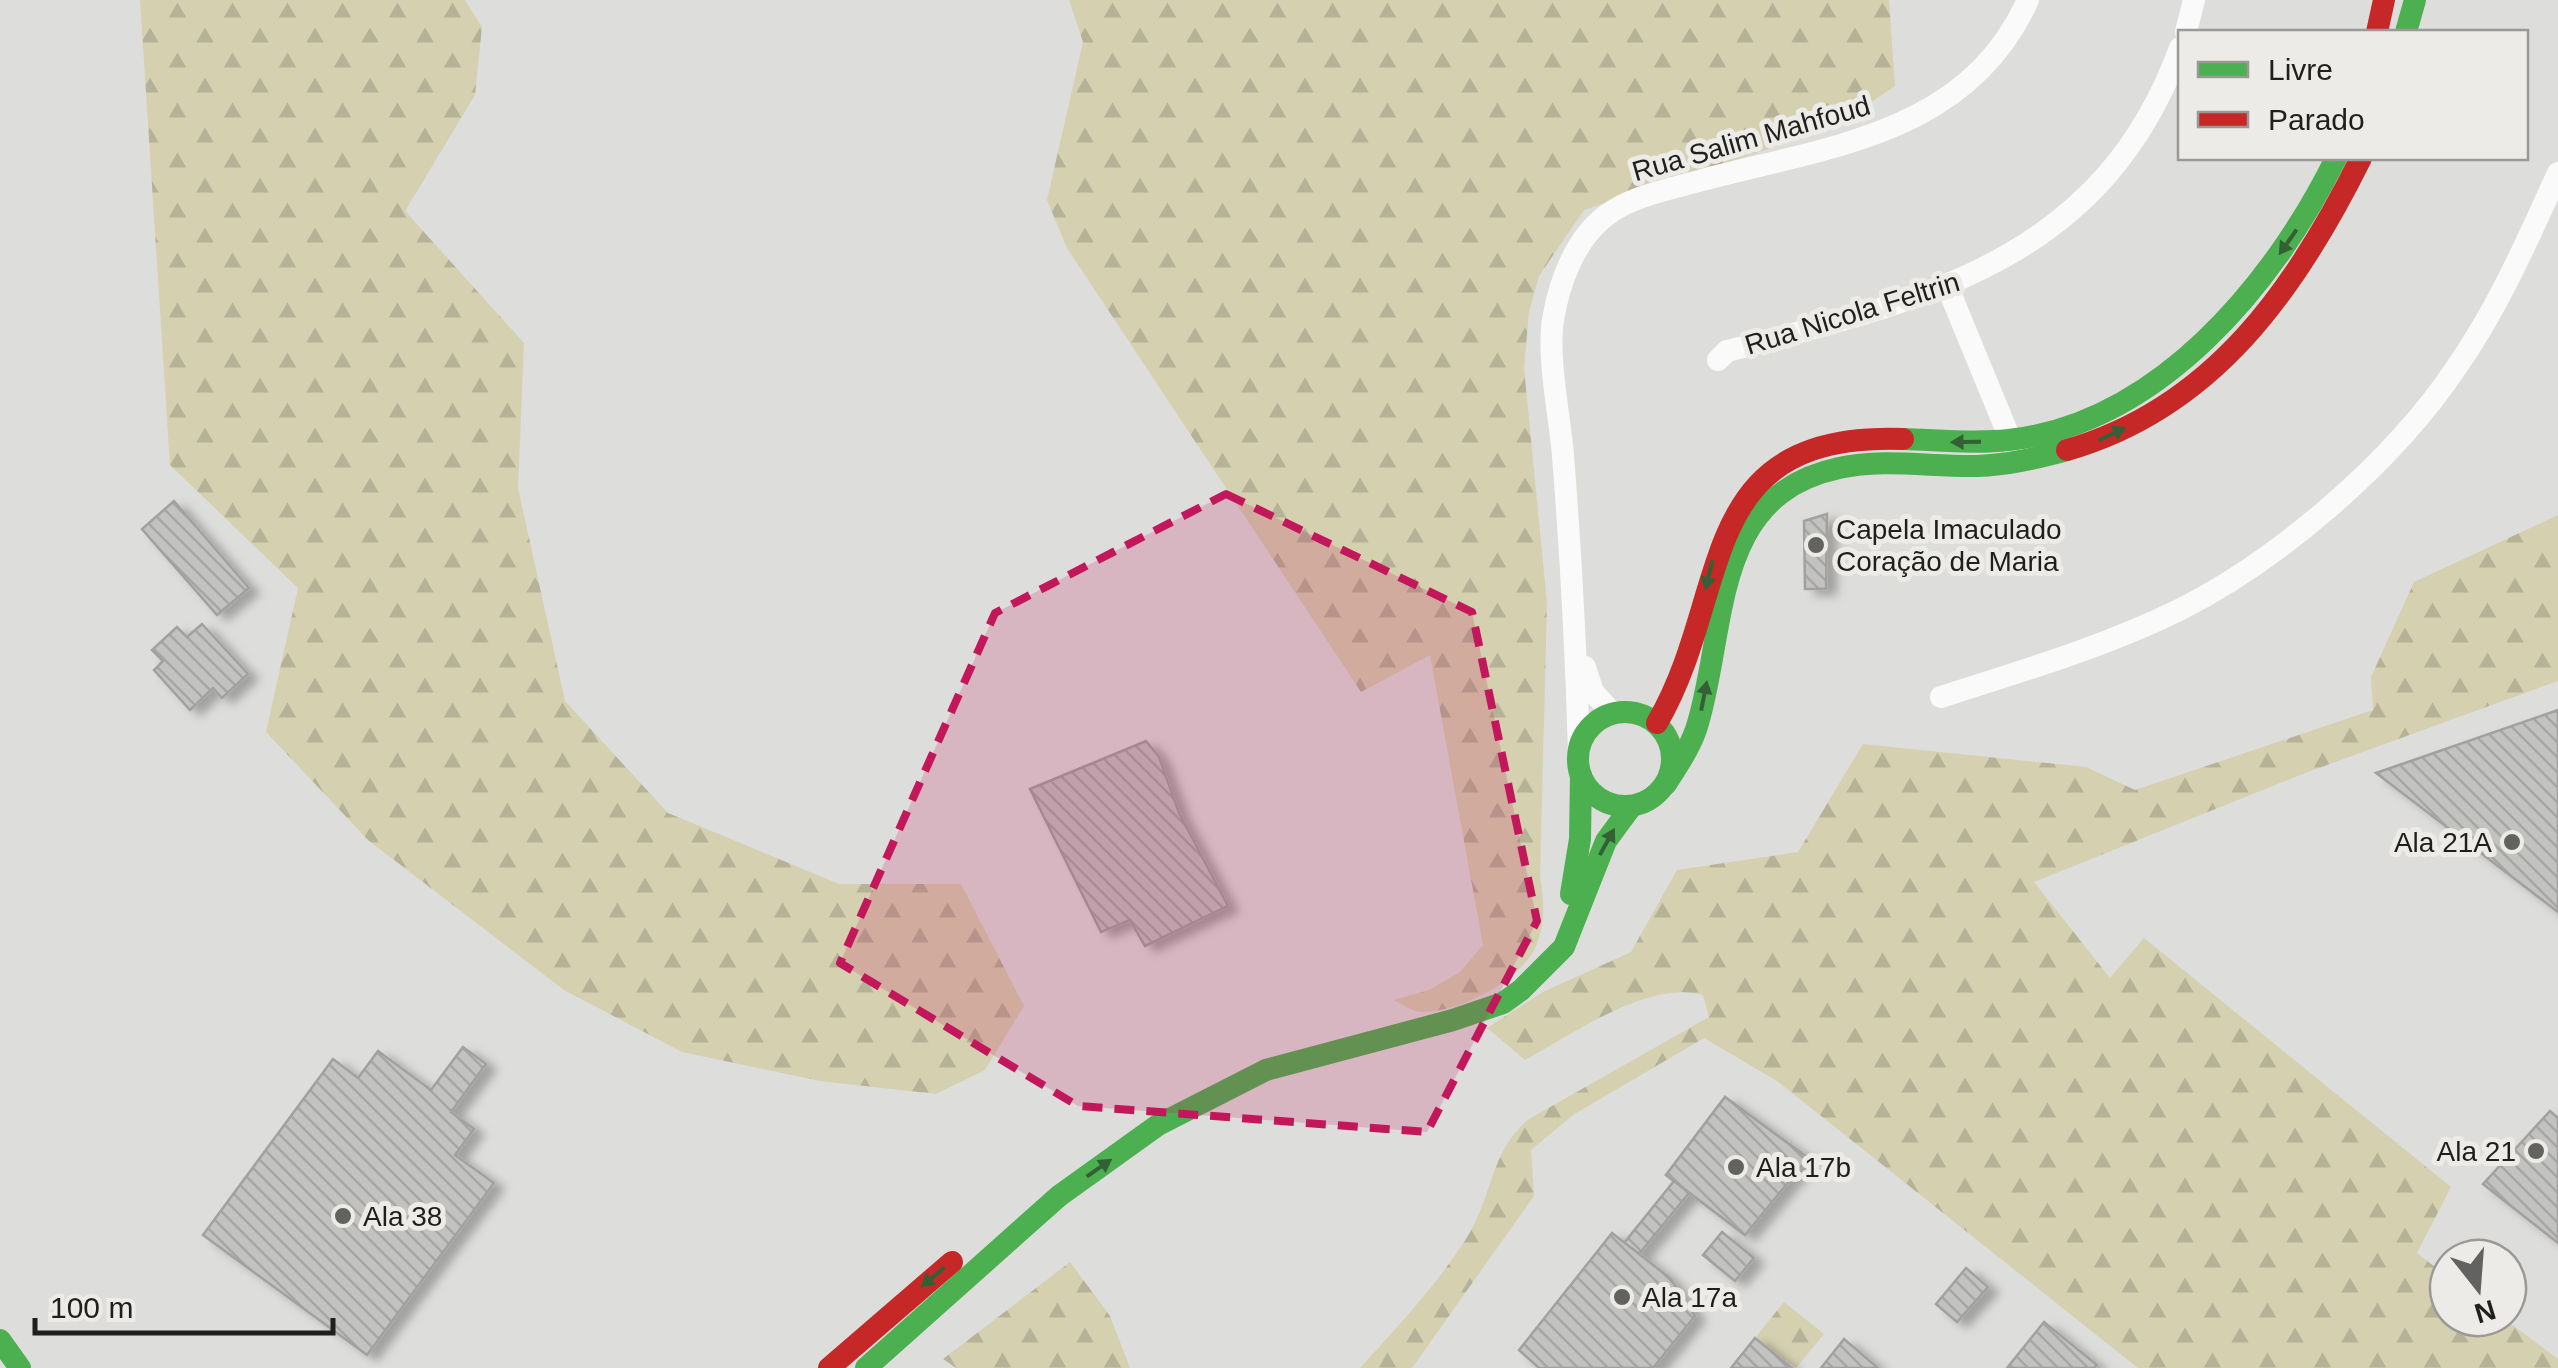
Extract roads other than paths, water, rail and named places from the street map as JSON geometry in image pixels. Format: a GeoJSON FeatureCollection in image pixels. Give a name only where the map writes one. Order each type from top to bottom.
{"type":"FeatureCollection","features":[{"type":"Feature","properties":{"kind":"main road"},"geometry":{"type":"LineString","coordinates":[[2377,30],[2384,0]]}},
{"type":"Feature","properties":{"kind":"main road"},"geometry":{"type":"LineString","coordinates":[[2407,30],[2415,0]]}},
{"type":"Feature","properties":{"kind":"main road"},"geometry":{"type":"LineString","coordinates":[[1657,723],[1683,679],[1724,531],[1749,491],[1778,466],[1854,442],[2012,440],[2046,434],[2142,387],[2196,346],[2244,301],[2293,238],[2335,160]]}},
{"type":"Feature","properties":{"kind":"main road"},"geometry":{"type":"LineString","coordinates":[[1580,776],[1600,800],[1631,806],[1645,803],[1666,784],[1699,722],[1736,556],[1757,517],[1775,496],[1827,470],[1870,464],[2020,464],[2096,442],[2122,430],[2206,372],[2298,274],[2360,160]]}},
{"type":"Feature","properties":{"kind":"main road"},"geometry":{"type":"LineString","coordinates":[[1564,946],[1580,839],[1578,751],[1590,728],[1613,714],[1628,712],[1657,723],[1673,752],[1666,784]]}},
{"type":"Feature","properties":{"kind":"main road"},"geometry":{"type":"LineString","coordinates":[[866,1368],[1007,1238],[1158,1125],[1266,1070],[1394,1038],[1503,1002],[1564,946],[1606,842],[1631,806]]}},
{"type":"Feature","properties":{"kind":"main road"},"geometry":{"type":"LineString","coordinates":[[830,1368],[1068,1166],[1186,1085],[1253,1055],[1327,1032],[1391,1024],[1409,1030]]}},
{"type":"Feature","properties":{"kind":"main road"},"geometry":{"type":"LineString","coordinates":[[0,1340],[20,1368]]}},
{"type":"Feature","properties":{"kind":"street","name":"Rua Salim Mahfoud"},"geometry":{"type":"LineString","coordinates":[[1578,751],[1575,608],[1552,324],[1565,277],[1585,235],[1609,212],[1666,190],[1887,132],[1959,93],[1997,56],[2028,0]]}},
{"type":"Feature","properties":{"kind":"street"},"geometry":{"type":"LineString","coordinates":[[2186,30],[2194,0]]}},
{"type":"Feature","properties":{"kind":"street","name":"Rua Nicola Feltrin"},"geometry":{"type":"LineString","coordinates":[[1718,360],[1727,351],[1948,288],[2046,232],[2100,185],[2142,132],[2178,52]]}},
{"type":"Feature","properties":{"kind":"street"},"geometry":{"type":"LineString","coordinates":[[1941,697],[2102,644],[2180,610],[2286,542],[2407,428],[2455,371],[2488,318],[2558,172]]}},
{"type":"Feature","properties":{"kind":"street"},"geometry":{"type":"LineString","coordinates":[[1948,288],[2020,464]]}},
{"type":"Feature","properties":{"kind":"street","name":"Rua Salim Mahfoud"},"geometry":{"type":"LineString","coordinates":[[1575,608],[1587,681],[1613,714]]}},
{"type":"Feature","properties":{"kind":"place","name":"Capela Imaculado Coração de Maria"},"geometry":{"type":"Point","coordinates":[1816,545]}},
{"type":"Feature","properties":{"kind":"place","name":"Ala 21A"},"geometry":{"type":"Point","coordinates":[2512,842]}},
{"type":"Feature","properties":{"kind":"place","name":"Ala 21"},"geometry":{"type":"Point","coordinates":[2536,1151]}},
{"type":"Feature","properties":{"kind":"place","name":"Ala 17b"},"geometry":{"type":"Point","coordinates":[1736,1167]}},
{"type":"Feature","properties":{"kind":"place","name":"Ala 38"},"geometry":{"type":"Point","coordinates":[343,1216]}},
{"type":"Feature","properties":{"kind":"place","name":"Ala 17a"},"geometry":{"type":"Point","coordinates":[1622,1297]}}]}
